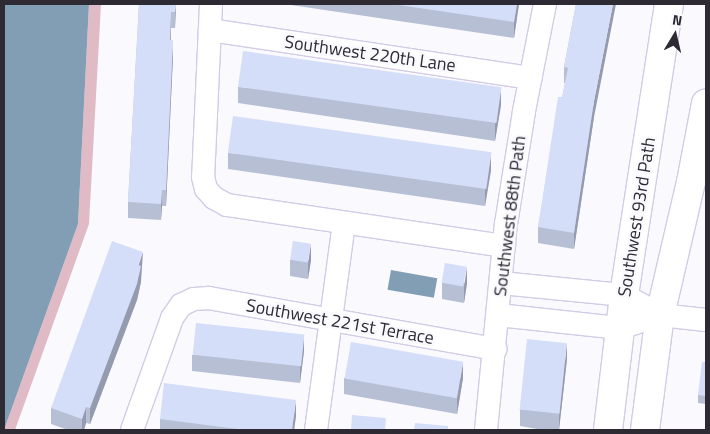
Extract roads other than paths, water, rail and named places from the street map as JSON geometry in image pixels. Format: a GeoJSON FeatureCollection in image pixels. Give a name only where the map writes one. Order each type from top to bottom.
{"type":"FeatureCollection","features":[{"type":"Feature","properties":{"kind":"street"},"geometry":{"type":"LineString","coordinates":[[211,4],[203,177],[206,189],[212,196],[227,205],[504,246]]}},
{"type":"Feature","properties":{"kind":"street","name":"Southwest 88th Path"},"geometry":{"type":"LineString","coordinates":[[486,430],[504,246],[530,78],[545,4]]}},
{"type":"Feature","properties":{"kind":"street","name":"Southwest 93rd Path"},"geometry":{"type":"LineString","coordinates":[[608,430],[624,295],[669,4]]}},
{"type":"Feature","properties":{"kind":"street","name":"Southwest 220th Lane"},"geometry":{"type":"LineString","coordinates":[[210,30],[530,78]]}},
{"type":"Feature","properties":{"kind":"street"},"geometry":{"type":"LineString","coordinates":[[645,430],[660,314],[691,182],[706,103]]}},
{"type":"Feature","properties":{"kind":"street"},"geometry":{"type":"LineString","coordinates":[[316,430],[344,223]]}},
{"type":"Feature","properties":{"kind":"street"},"geometry":{"type":"LineString","coordinates":[[501,283],[624,295],[660,314],[706,320]]}},
{"type":"Feature","properties":{"kind":"street","name":"Southwest 221st Terrace"},"geometry":{"type":"LineString","coordinates":[[132,430],[170,322],[176,310],[194,298],[205,298],[495,349]]}},
{"type":"Feature","properties":{"kind":"street"},"geometry":{"type":"LineString","coordinates":[[498,315],[620,328],[660,314]]}},
{"type":"Feature","properties":{"kind":"water"},"geometry":{"type":"Polygon","coordinates":[[[4,4],[89,4],[78,224],[4,430],[4,4]]]}},
{"type":"Feature","properties":{"kind":"water"},"geometry":{"type":"Polygon","coordinates":[[[391,270],[437,278],[434,298],[388,290],[391,270]]]}}]}
